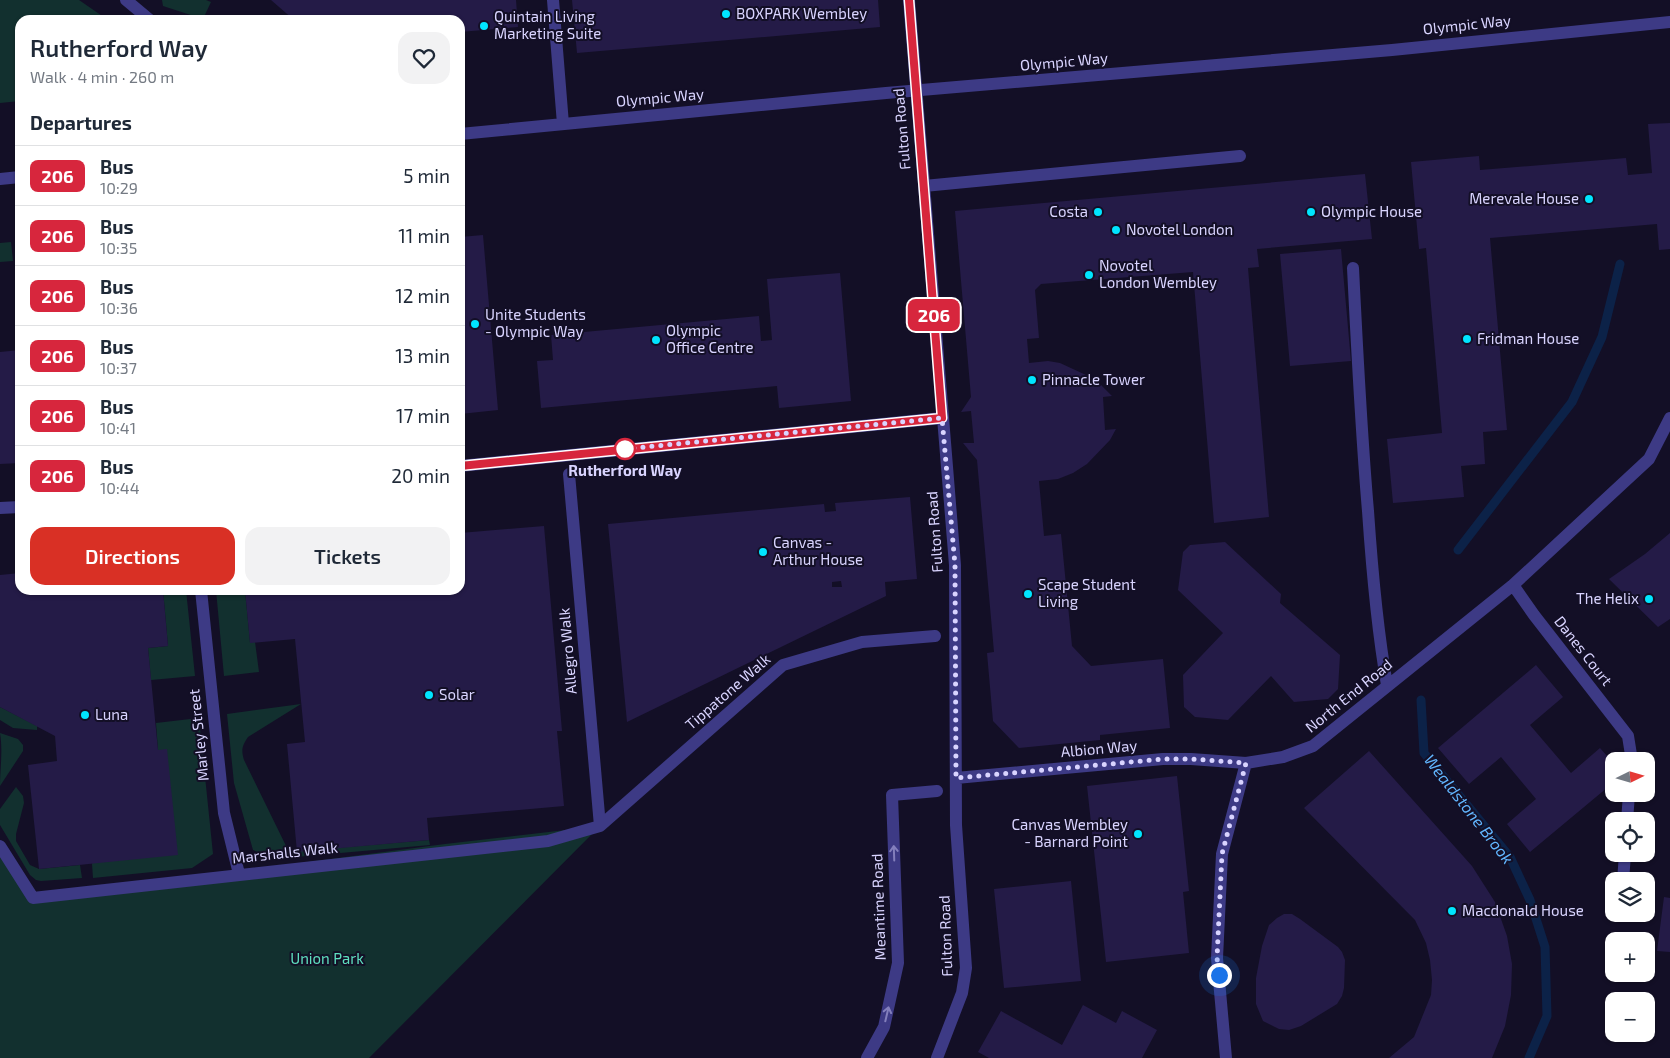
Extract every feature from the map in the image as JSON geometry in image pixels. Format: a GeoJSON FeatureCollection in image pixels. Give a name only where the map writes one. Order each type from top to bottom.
{"type":"FeatureCollection","features":[{"type":"Feature","properties":{"kind":"street"},"geometry":{"type":"LineString","coordinates":[[126,0],[144,15]]}},
{"type":"Feature","properties":{"kind":"street"},"geometry":{"type":"LineString","coordinates":[[553,0],[563,124]]}},
{"type":"Feature","properties":{"kind":"street","name":"Fulton Road"},"geometry":{"type":"LineString","coordinates":[[909,0],[955,565],[956,826],[966,968],[962,993],[937,1058]]}},
{"type":"Feature","properties":{"kind":"street","name":"Olympic Way"},"geometry":{"type":"LineString","coordinates":[[465,134],[915,91],[1373,51],[1670,22]]}},
{"type":"Feature","properties":{"kind":"street"},"geometry":{"type":"LineString","coordinates":[[924,186],[1240,156]]}},
{"type":"Feature","properties":{"kind":"street"},"geometry":{"type":"LineString","coordinates":[[0,179],[15,178]]}},
{"type":"Feature","properties":{"kind":"street"},"geometry":{"type":"LineString","coordinates":[[1354,268],[1359,404],[1380,646],[1388,685]]}},
{"type":"Feature","properties":{"kind":"street"},"geometry":{"type":"LineString","coordinates":[[465,466],[942,418]]}},
{"type":"Feature","properties":{"kind":"street","name":"North End Road"},"geometry":{"type":"LineString","coordinates":[[1246,763],[1283,757],[1313,746],[1513,586],[1649,459],[1670,418]]}},
{"type":"Feature","properties":{"kind":"street","name":"Allegro Walk"},"geometry":{"type":"LineString","coordinates":[[569,474],[600,826]]}},
{"type":"Feature","properties":{"kind":"street"},"geometry":{"type":"LineString","coordinates":[[0,508],[15,506]]}},
{"type":"Feature","properties":{"kind":"street","name":"Danes Court"},"geometry":{"type":"LineString","coordinates":[[1513,586],[1628,736],[1631,752]]}},
{"type":"Feature","properties":{"kind":"street","name":"Marley Street"},"geometry":{"type":"LineString","coordinates":[[202,595],[224,813],[239,874]]}},
{"type":"Feature","properties":{"kind":"street","name":"Tippatone Walk"},"geometry":{"type":"LineString","coordinates":[[600,826],[783,665],[862,642],[934,636]]}},
{"type":"Feature","properties":{"kind":"street","name":"Albion Way"},"geometry":{"type":"LineString","coordinates":[[956,778],[1164,759],[1246,763]]}},
{"type":"Feature","properties":{"kind":"street"},"geometry":{"type":"LineString","coordinates":[[1226,1058],[1217,958],[1222,854],[1246,763]]}},
{"type":"Feature","properties":{"kind":"street","name":"Meantime Road"},"geometry":{"type":"LineString","coordinates":[[867,1058],[884,1027],[898,963],[892,795],[937,791]]}},
{"type":"Feature","properties":{"kind":"street","name":"Marshalls Walk"},"geometry":{"type":"LineString","coordinates":[[0,846],[33,898],[548,841],[600,826]]}},
{"type":"Feature","properties":{"kind":"green space"},"geometry":{"type":"Polygon","coordinates":[[[0,0],[79,0],[101,15],[15,15],[15,102],[0,103],[0,0]]]}},
{"type":"Feature","properties":{"kind":"green space"},"geometry":{"type":"Polygon","coordinates":[[[162,0],[206,0],[211,2],[205,15],[191,15],[163,6],[162,0]]]}},
{"type":"Feature","properties":{"kind":"green space"},"geometry":{"type":"Polygon","coordinates":[[[11,242],[13,261],[0,262],[0,243],[11,242]]]}},
{"type":"Feature","properties":{"kind":"green space"},"geometry":{"type":"Polygon","coordinates":[[[163,595],[187,595],[195,676],[151,680],[148,648],[168,646],[163,595]]]}},
{"type":"Feature","properties":{"kind":"green space"},"geometry":{"type":"Polygon","coordinates":[[[216,595],[245,595],[250,642],[255,642],[259,672],[224,676],[216,595]]]}},
{"type":"Feature","properties":{"kind":"green space"},"geometry":{"type":"Polygon","coordinates":[[[301,704],[248,737],[242,751],[244,760],[289,852],[429,840],[430,845],[273,859],[253,850],[234,783],[227,714],[301,704]]]}},
{"type":"Feature","properties":{"kind":"green space"},"geometry":{"type":"Polygon","coordinates":[[[0,707],[37,726],[37,730],[13,728],[0,720],[0,707]]]}},
{"type":"Feature","properties":{"kind":"green space"},"geometry":{"type":"Polygon","coordinates":[[[199,718],[213,854],[192,868],[93,878],[92,864],[158,750],[156,723],[199,718]]]}},
{"type":"Feature","properties":{"kind":"green space"},"geometry":{"type":"Polygon","coordinates":[[[0,733],[18,739],[23,745],[23,751],[0,786],[1,740],[0,733]]]}},
{"type":"Feature","properties":{"kind":"green space"},"geometry":{"type":"Polygon","coordinates":[[[16,787],[23,796],[24,803],[16,841],[30,865],[39,869],[80,865],[82,878],[41,881],[36,880],[30,875],[0,825],[0,809],[16,787]]]}},
{"type":"Feature","properties":{"kind":"green space","name":"Union Park"},"geometry":{"type":"Polygon","coordinates":[[[600,826],[369,1058],[0,1058],[0,846],[33,898],[445,844],[600,826]]]}},
{"type":"Feature","properties":{"kind":"building"},"geometry":{"type":"Polygon","coordinates":[[[271,0],[516,0],[518,27],[465,32],[465,15],[288,15],[271,0]]]}},
{"type":"Feature","properties":{"kind":"building","name":"BOXPARK Wembley"},"geometry":{"type":"Polygon","coordinates":[[[572,0],[878,0],[880,27],[577,53],[572,0]]]}},
{"type":"Feature","properties":{"kind":"building","name":"Fridman House"},"geometry":{"type":"Polygon","coordinates":[[[1670,123],[1670,249],[1659,250],[1657,224],[1490,238],[1507,430],[1483,432],[1485,464],[1461,466],[1464,497],[1393,503],[1387,439],[1442,433],[1426,248],[1419,249],[1411,162],[1479,156],[1480,170],[1626,158],[1628,175],[1652,173],[1648,124],[1670,123]]]}},
{"type":"Feature","properties":{"kind":"building"},"geometry":{"type":"Polygon","coordinates":[[[1365,174],[1372,239],[1257,249],[1259,267],[1248,268],[1269,517],[1214,523],[1193,272],[1041,284],[1035,290],[1039,338],[1027,339],[1029,363],[1048,361],[1060,363],[1086,375],[1101,385],[1112,396],[1103,397],[1105,430],[1116,429],[1110,440],[1087,464],[1073,473],[1058,479],[1039,481],[1044,536],[1061,534],[1072,646],[1091,666],[1163,659],[1170,728],[1100,735],[1100,740],[1019,748],[993,721],[987,653],[994,652],[977,460],[963,443],[974,443],[971,411],[961,412],[971,397],[955,211],[1365,174]]]}},
{"type":"Feature","properties":{"kind":"building","name":"Unite Students - Olympic Way"},"geometry":{"type":"Polygon","coordinates":[[[483,235],[498,410],[465,413],[465,237],[483,235]]]}},
{"type":"Feature","properties":{"kind":"building"},"geometry":{"type":"Polygon","coordinates":[[[1341,249],[1351,361],[1290,366],[1280,254],[1341,249]]]}},
{"type":"Feature","properties":{"kind":"building","name":"Olympic Office Centre"},"geometry":{"type":"Polygon","coordinates":[[[840,273],[851,401],[779,408],[777,386],[541,408],[537,361],[553,360],[551,335],[759,316],[761,341],[772,340],[767,279],[840,273]]]}},
{"type":"Feature","properties":{"kind":"building"},"geometry":{"type":"Polygon","coordinates":[[[15,350],[15,463],[0,464],[0,352],[15,350]]]}},
{"type":"Feature","properties":{"kind":"building"},"geometry":{"type":"Polygon","coordinates":[[[910,497],[917,579],[885,582],[886,596],[627,722],[608,524],[824,504],[825,512],[836,511],[835,503],[910,497]],[[841,581],[832,582],[832,587],[842,587],[841,581]]]}},
{"type":"Feature","properties":{"kind":"building","name":"Solar"},"geometry":{"type":"Polygon","coordinates":[[[544,526],[562,731],[557,731],[564,806],[427,818],[429,840],[297,852],[287,744],[305,742],[295,639],[250,643],[245,595],[465,595],[465,533],[544,526]]]}},
{"type":"Feature","properties":{"kind":"building","name":"The Helix"},"geometry":{"type":"Polygon","coordinates":[[[1670,533],[1670,619],[1658,627],[1609,579],[1645,554],[1670,533]]]}},
{"type":"Feature","properties":{"kind":"building"},"geometry":{"type":"Polygon","coordinates":[[[1225,542],[1281,594],[1280,603],[1340,655],[1338,689],[1328,699],[1294,702],[1271,676],[1228,720],[1195,717],[1184,707],[1183,675],[1223,633],[1178,590],[1183,552],[1190,545],[1225,542]]]}},
{"type":"Feature","properties":{"kind":"building","name":"Luna"},"geometry":{"type":"Polygon","coordinates":[[[15,574],[15,595],[163,595],[168,646],[148,648],[158,750],[167,749],[178,855],[39,869],[28,765],[57,761],[55,736],[0,707],[0,575],[15,574]]]}},
{"type":"Feature","properties":{"kind":"building"},"geometry":{"type":"Polygon","coordinates":[[[1536,665],[1563,697],[1530,725],[1571,773],[1600,748],[1605,754],[1605,790],[1530,852],[1507,824],[1536,799],[1501,757],[1469,784],[1438,748],[1536,665]]]}},
{"type":"Feature","properties":{"kind":"building","name":"Macdonald House"},"geometry":{"type":"Polygon","coordinates":[[[1369,751],[1472,866],[1495,902],[1507,936],[1512,964],[1511,995],[1505,1026],[1492,1058],[1389,1058],[1414,1037],[1431,995],[1432,980],[1426,943],[1415,920],[1304,808],[1369,751]]]}},
{"type":"Feature","properties":{"kind":"building","name":"Canvas Wembley - Barnard Point"},"geometry":{"type":"Polygon","coordinates":[[[1177,776],[1189,891],[1183,892],[1189,953],[1106,962],[1087,786],[1177,776]]]}},
{"type":"Feature","properties":{"kind":"building"},"geometry":{"type":"Polygon","coordinates":[[[1071,881],[1081,981],[1004,988],[994,889],[1071,881]]]}},
{"type":"Feature","properties":{"kind":"building"},"geometry":{"type":"Polygon","coordinates":[[[1664,897],[1670,898],[1670,952],[1657,951],[1664,897]]]}},
{"type":"Feature","properties":{"kind":"building"},"geometry":{"type":"Polygon","coordinates":[[[1284,914],[1292,914],[1338,947],[1345,960],[1344,988],[1337,1004],[1301,1026],[1289,1030],[1279,1029],[1263,1021],[1256,1004],[1256,978],[1262,946],[1269,925],[1284,914]]]}},
{"type":"Feature","properties":{"kind":"building"},"geometry":{"type":"Polygon","coordinates":[[[1083,1005],[1116,1023],[1122,1011],[1157,1030],[1142,1058],[989,1058],[978,1052],[1001,1011],[1062,1045],[1083,1005]]]}},
{"type":"Feature","properties":{"kind":"waterway","name":"Wealdstone Brook"},"geometry":{"type":"LineString","coordinates":[[1458,550],[1572,402],[1602,337],[1620,264]]}},
{"type":"Feature","properties":{"kind":"waterway","name":"Wealdstone Brook"},"geometry":{"type":"LineString","coordinates":[[1421,700],[1424,753],[1510,857],[1530,900],[1545,947],[1547,1016],[1529,1058]]}},
{"type":"Feature","properties":{"kind":"bus line","name":"206"},"geometry":{"type":"LineString","coordinates":[[465,466],[942,418],[909,0]]}},
{"type":"Feature","properties":{"kind":"place","name":"BOXPARK Wembley"},"geometry":{"type":"Point","coordinates":[726,14]}},
{"type":"Feature","properties":{"kind":"place","name":"Quintain Living Marketing Suite"},"geometry":{"type":"Point","coordinates":[484,26]}},
{"type":"Feature","properties":{"kind":"place","name":"Merevale House"},"geometry":{"type":"Point","coordinates":[1589,199]}},
{"type":"Feature","properties":{"kind":"place","name":"Costa"},"geometry":{"type":"Point","coordinates":[1098,212]}},
{"type":"Feature","properties":{"kind":"place","name":"Olympic House"},"geometry":{"type":"Point","coordinates":[1311,212]}},
{"type":"Feature","properties":{"kind":"place","name":"Novotel London"},"geometry":{"type":"Point","coordinates":[1116,230]}},
{"type":"Feature","properties":{"kind":"place","name":"Novotel London Wembley"},"geometry":{"type":"Point","coordinates":[1089,275]}},
{"type":"Feature","properties":{"kind":"place","name":"Unite Students - Olympic Way"},"geometry":{"type":"Point","coordinates":[475,324]}},
{"type":"Feature","properties":{"kind":"place","name":"Fridman House"},"geometry":{"type":"Point","coordinates":[1467,339]}},
{"type":"Feature","properties":{"kind":"place","name":"Olympic Office Centre"},"geometry":{"type":"Point","coordinates":[656,340]}},
{"type":"Feature","properties":{"kind":"place","name":"Pinnacle Tower"},"geometry":{"type":"Point","coordinates":[1032,380]}},
{"type":"Feature","properties":{"kind":"place","name":"Rutherford Way"},"geometry":{"type":"Point","coordinates":[625,449]}},
{"type":"Feature","properties":{"kind":"place","name":"Canvas - Arthur House"},"geometry":{"type":"Point","coordinates":[763,552]}},
{"type":"Feature","properties":{"kind":"place","name":"Scape Student Living"},"geometry":{"type":"Point","coordinates":[1028,594]}},
{"type":"Feature","properties":{"kind":"place","name":"The Helix"},"geometry":{"type":"Point","coordinates":[1649,599]}},
{"type":"Feature","properties":{"kind":"place","name":"Solar"},"geometry":{"type":"Point","coordinates":[429,695]}},
{"type":"Feature","properties":{"kind":"place","name":"Luna"},"geometry":{"type":"Point","coordinates":[85,715]}},
{"type":"Feature","properties":{"kind":"place","name":"Canvas Wembley - Barnard Point"},"geometry":{"type":"Point","coordinates":[1138,834]}},
{"type":"Feature","properties":{"kind":"place","name":"Macdonald House"},"geometry":{"type":"Point","coordinates":[1452,911]}},
{"type":"Feature","properties":{"kind":"route"},"geometry":{"type":"LineString","coordinates":[[625,449],[942,418],[955,565],[956,778],[1164,759],[1246,763],[1222,854],[1217,958],[1219,975]]}}]}
